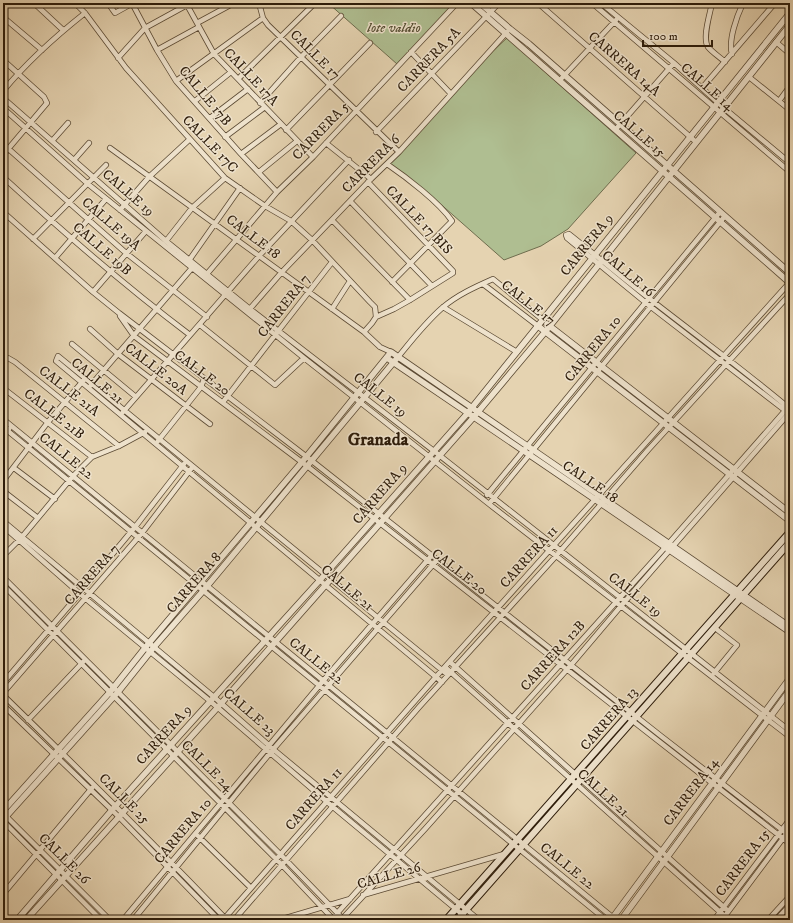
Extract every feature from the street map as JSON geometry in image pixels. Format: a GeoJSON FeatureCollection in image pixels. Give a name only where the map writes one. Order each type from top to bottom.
{"type":"FeatureCollection","features":[{"type":"Feature","properties":{"kind":"main road","name":"CARRERA 13"},"geometry":{"type":"LineString","coordinates":[[446,920],[629,715],[687,654],[739,595],[790,532]]}},
{"type":"Feature","properties":{"kind":"main road","name":"CARRERA 13"},"geometry":{"type":"LineString","coordinates":[[457,920],[635,719],[687,654],[715,628],[739,595],[790,542]]}},
{"type":"Feature","properties":{"kind":"street"},"geometry":{"type":"LineString","coordinates":[[34,3],[64,30]]}},
{"type":"Feature","properties":{"kind":"street","name":"CALLE 17C"},"geometry":{"type":"LineString","coordinates":[[76,3],[118,58],[225,178],[291,222],[312,240],[375,307],[376,317]]}},
{"type":"Feature","properties":{"kind":"street"},"geometry":{"type":"LineString","coordinates":[[108,3],[112,11],[115,13],[132,3]]}},
{"type":"Feature","properties":{"kind":"street","name":"CALLE 17B"},"geometry":{"type":"LineString","coordinates":[[132,3],[157,50],[176,81],[210,118],[225,137],[277,192]]}},
{"type":"Feature","properties":{"kind":"street"},"geometry":{"type":"LineString","coordinates":[[157,50],[234,3]]}},
{"type":"Feature","properties":{"kind":"street","name":"CALLE 17"},"geometry":{"type":"LineString","coordinates":[[258,3],[262,18],[280,38],[301,57],[355,112],[399,152]]}},
{"type":"Feature","properties":{"kind":"street"},"geometry":{"type":"LineString","coordinates":[[238,80],[315,3]]}},
{"type":"Feature","properties":{"kind":"street","name":"CARRERA 5"},"geometry":{"type":"LineString","coordinates":[[205,276],[277,192],[313,157],[457,3]]}},
{"type":"Feature","properties":{"kind":"street","name":"CALLE 15"},"geometry":{"type":"LineString","coordinates":[[471,3],[488,14],[560,80],[790,282]]}},
{"type":"Feature","properties":{"kind":"street","name":"CALLE 15"},"geometry":{"type":"LineString","coordinates":[[480,3],[488,14]]}},
{"type":"Feature","properties":{"kind":"street","name":"CARRERA 5A"},"geometry":{"type":"LineString","coordinates":[[376,132],[499,3]]}},
{"type":"Feature","properties":{"kind":"street","name":"CARRERA 14A"},"geometry":{"type":"LineString","coordinates":[[538,3],[696,142]]}},
{"type":"Feature","properties":{"kind":"street","name":"CALLE 14"},"geometry":{"type":"LineString","coordinates":[[592,3],[669,69],[790,163]]}},
{"type":"Feature","properties":{"kind":"street","name":"CALLE 14"},"geometry":{"type":"LineString","coordinates":[[602,3],[702,88],[716,105]]}},
{"type":"Feature","properties":{"kind":"street"},"geometry":{"type":"LineString","coordinates":[[712,3],[706,43],[709,48],[725,62]]}},
{"type":"Feature","properties":{"kind":"street"},"geometry":{"type":"LineString","coordinates":[[732,54],[731,47],[733,34],[737,17],[743,3]]}},
{"type":"Feature","properties":{"kind":"street"},"geometry":{"type":"LineString","coordinates":[[702,88],[775,3]]}},
{"type":"Feature","properties":{"kind":"street"},"geometry":{"type":"LineString","coordinates":[[118,58],[145,28],[186,4]]}},
{"type":"Feature","properties":{"kind":"street","name":"CALLE 17A"},"geometry":{"type":"LineString","coordinates":[[186,4],[214,54],[313,157]]}},
{"type":"Feature","properties":{"kind":"street"},"geometry":{"type":"LineString","coordinates":[[3,91],[17,74],[42,50],[85,13]]}},
{"type":"Feature","properties":{"kind":"street","name":"CARRERA 9"},"geometry":{"type":"LineString","coordinates":[[26,920],[175,753],[220,705],[325,585],[543,320],[790,13]]}},
{"type":"Feature","properties":{"kind":"street"},"geometry":{"type":"LineString","coordinates":[[260,103],[301,57],[341,16]]}},
{"type":"Feature","properties":{"kind":"street"},"geometry":{"type":"LineString","coordinates":[[3,17],[42,50]]}},
{"type":"Feature","properties":{"kind":"street"},"geometry":{"type":"LineString","coordinates":[[560,80],[618,17]]}},
{"type":"Feature","properties":{"kind":"street"},"geometry":{"type":"LineString","coordinates":[[176,81],[262,18]]}},
{"type":"Feature","properties":{"kind":"street","name":"CARRERA 9"},"geometry":{"type":"LineString","coordinates":[[17,920],[212,699],[325,574],[435,461],[545,332],[549,325],[790,25]]}},
{"type":"Feature","properties":{"kind":"street","name":"CALLE 15"},"geometry":{"type":"LineString","coordinates":[[508,32],[564,75],[790,273]]}},
{"type":"Feature","properties":{"kind":"street","name":"CARRERA 6"},"geometry":{"type":"LineString","coordinates":[[249,310],[312,240],[399,152],[508,32]]}},
{"type":"Feature","properties":{"kind":"street"},"geometry":{"type":"LineString","coordinates":[[776,42],[790,54]]}},
{"type":"Feature","properties":{"kind":"street"},"geometry":{"type":"LineString","coordinates":[[286,130],[370,43]]}},
{"type":"Feature","properties":{"kind":"street"},"geometry":{"type":"LineString","coordinates":[[411,52],[452,94]]}},
{"type":"Feature","properties":{"kind":"street"},"geometry":{"type":"LineString","coordinates":[[3,60],[47,102],[3,155]]}},
{"type":"Feature","properties":{"kind":"street"},"geometry":{"type":"LineString","coordinates":[[616,129],[674,63]]}},
{"type":"Feature","properties":{"kind":"street"},"geometry":{"type":"LineString","coordinates":[[195,101],[231,72]]}},
{"type":"Feature","properties":{"kind":"street"},"geometry":{"type":"LineString","coordinates":[[749,77],[790,110]]}},
{"type":"Feature","properties":{"kind":"street"},"geometry":{"type":"LineString","coordinates":[[779,101],[790,86]]}},
{"type":"Feature","properties":{"kind":"street"},"geometry":{"type":"LineString","coordinates":[[210,118],[248,90]]}},
{"type":"Feature","properties":{"kind":"street","name":"CALLE 19"},"geometry":{"type":"LineString","coordinates":[[3,98],[166,241],[190,259],[205,276]]}},
{"type":"Feature","properties":{"kind":"street"},"geometry":{"type":"LineString","coordinates":[[225,137],[264,107]]}},
{"type":"Feature","properties":{"kind":"street","name":"CALLE 19"},"geometry":{"type":"LineString","coordinates":[[3,108],[88,184],[192,268],[205,276],[277,332],[311,355],[440,455],[650,620],[730,691],[764,713]]}},
{"type":"Feature","properties":{"kind":"street","name":"CALLE 14"},"geometry":{"type":"LineString","coordinates":[[722,110],[790,172]]}},
{"type":"Feature","properties":{"kind":"street"},"geometry":{"type":"LineString","coordinates":[[52,141],[68,123]]}},
{"type":"Feature","properties":{"kind":"street"},"geometry":{"type":"LineString","coordinates":[[241,154],[281,124]]}},
{"type":"Feature","properties":{"kind":"street"},"geometry":{"type":"LineString","coordinates":[[120,210],[149,177],[190,139]]}},
{"type":"Feature","properties":{"kind":"street"},"geometry":{"type":"LineString","coordinates":[[259,172],[297,141]]}},
{"type":"Feature","properties":{"kind":"street"},"geometry":{"type":"LineString","coordinates":[[74,160],[88,143]]}},
{"type":"Feature","properties":{"kind":"street"},"geometry":{"type":"LineString","coordinates":[[326,143],[349,160],[369,181]]}},
{"type":"Feature","properties":{"kind":"street","name":"CALLE 19A"},"geometry":{"type":"LineString","coordinates":[[3,144],[89,218],[126,253],[207,317]]}},
{"type":"Feature","properties":{"kind":"street","name":"CALLE 18"},"geometry":{"type":"LineString","coordinates":[[110,148],[308,293],[364,332],[380,347],[387,358],[529,455],[597,497]]}},
{"type":"Feature","properties":{"kind":"street","name":"CARRERA 6"},"geometry":{"type":"LineString","coordinates":[[121,415],[259,256],[349,160]]}},
{"type":"Feature","properties":{"kind":"street"},"geometry":{"type":"LineString","coordinates":[[785,168],[790,163]]}},
{"type":"Feature","properties":{"kind":"street"},"geometry":{"type":"LineString","coordinates":[[386,164],[417,187],[443,210],[452,221],[392,282]]}},
{"type":"Feature","properties":{"kind":"street"},"geometry":{"type":"LineString","coordinates":[[33,239],[106,165]]}},
{"type":"Feature","properties":{"kind":"street","name":"CALLE 19B"},"geometry":{"type":"LineString","coordinates":[[3,177],[156,310],[190,335]]}},
{"type":"Feature","properties":{"kind":"street"},"geometry":{"type":"LineString","coordinates":[[166,241],[192,208],[225,178]]}},
{"type":"Feature","properties":{"kind":"street","name":"CALLE 17 BIS"},"geometry":{"type":"LineString","coordinates":[[369,181],[452,270],[453,273],[432,286]]}},
{"type":"Feature","properties":{"kind":"street"},"geometry":{"type":"LineString","coordinates":[[190,259],[240,188]]}},
{"type":"Feature","properties":{"kind":"street"},"geometry":{"type":"LineString","coordinates":[[55,258],[106,199]]}},
{"type":"Feature","properties":{"kind":"street"},"geometry":{"type":"LineString","coordinates":[[350,201],[432,286],[394,309],[376,317],[364,332]]}},
{"type":"Feature","properties":{"kind":"street","name":"CALLE 20"},"geometry":{"type":"LineString","coordinates":[[3,212],[118,313],[309,458],[427,561],[566,670],[635,719],[714,781],[790,844]]}},
{"type":"Feature","properties":{"kind":"street","name":"CARRERA 10"},"geometry":{"type":"LineString","coordinates":[[489,504],[651,307],[722,214]]}},
{"type":"Feature","properties":{"kind":"street","name":"CARRERA 10"},"geometry":{"type":"LineString","coordinates":[[483,499],[645,302],[718,219]]}},
{"type":"Feature","properties":{"kind":"street"},"geometry":{"type":"LineString","coordinates":[[332,220],[410,300]]}},
{"type":"Feature","properties":{"kind":"street"},"geometry":{"type":"LineString","coordinates":[[93,292],[146,231]]}},
{"type":"Feature","properties":{"kind":"street","name":"CALLE 16"},"geometry":{"type":"LineString","coordinates":[[594,256],[567,238],[566,235],[569,234],[594,256],[600,262],[651,307],[719,360],[789,410]]}},
{"type":"Feature","properties":{"kind":"street","name":"CARRERA 7"},"geometry":{"type":"LineString","coordinates":[[223,402],[332,262]]}},
{"type":"Feature","properties":{"kind":"street","name":"CALLE 16"},"geometry":{"type":"LineString","coordinates":[[600,262],[724,355],[789,410]]}},
{"type":"Feature","properties":{"kind":"street"},"geometry":{"type":"LineString","coordinates":[[90,386],[192,268]]}},
{"type":"Feature","properties":{"kind":"street","name":"CALLE 17"},"geometry":{"type":"LineString","coordinates":[[790,513],[549,325],[493,279],[483,284],[790,521]]}},
{"type":"Feature","properties":{"kind":"street"},"geometry":{"type":"LineString","coordinates":[[332,309],[350,281]]}},
{"type":"Feature","properties":{"kind":"street","name":"CARRERA 11"},"geometry":{"type":"LineString","coordinates":[[225,919],[280,854],[443,669],[790,282]]}},
{"type":"Feature","properties":{"kind":"street"},"geometry":{"type":"LineString","coordinates":[[398,357],[443,307],[464,293],[483,284]]}},
{"type":"Feature","properties":{"kind":"street","name":"CARRERA 11"},"geometry":{"type":"LineString","coordinates":[[234,920],[449,674],[556,556],[648,450],[790,294]]}},
{"type":"Feature","properties":{"kind":"street"},"geometry":{"type":"LineString","coordinates":[[443,307],[516,352]]}},
{"type":"Feature","properties":{"kind":"street","name":"CALLE 20"},"geometry":{"type":"LineString","coordinates":[[118,313],[134,336],[379,519],[432,555],[564,659],[629,715]]}},
{"type":"Feature","properties":{"kind":"street"},"geometry":{"type":"LineString","coordinates":[[200,325],[275,385],[306,359]]}},
{"type":"Feature","properties":{"kind":"street","name":"CALLE 20A"},"geometry":{"type":"LineString","coordinates":[[90,329],[118,354],[210,424]]}},
{"type":"Feature","properties":{"kind":"street","name":"CALLE 19"},"geometry":{"type":"LineString","coordinates":[[277,332],[316,368],[549,551],[646,626],[715,672],[790,737]]}},
{"type":"Feature","properties":{"kind":"street"},"geometry":{"type":"LineString","coordinates":[[72,344],[136,397]]}},
{"type":"Feature","properties":{"kind":"street","name":"CALLE 18"},"geometry":{"type":"LineString","coordinates":[[380,347],[391,352],[478,411],[534,450],[603,502],[739,595],[790,632]]}},
{"type":"Feature","properties":{"kind":"street"},"geometry":{"type":"LineString","coordinates":[[297,352],[301,348]]}},
{"type":"Feature","properties":{"kind":"street","name":"CARRERA 8"},"geometry":{"type":"LineString","coordinates":[[150,647],[203,591],[258,520],[305,464],[391,352]]}},
{"type":"Feature","properties":{"kind":"street","name":"CALLE 21"},"geometry":{"type":"LineString","coordinates":[[83,380],[56,361],[58,356],[143,434],[442,682]]}},
{"type":"Feature","properties":{"kind":"street","name":"CARRERA 8"},"geometry":{"type":"LineString","coordinates":[[309,458],[365,397],[398,357]]}},
{"type":"Feature","properties":{"kind":"street","name":"CALLE 21A"},"geometry":{"type":"LineString","coordinates":[[3,358],[8,358],[119,446]]}},
{"type":"Feature","properties":{"kind":"street"},"geometry":{"type":"LineString","coordinates":[[155,444],[160,440],[201,387],[204,379]]}},
{"type":"Feature","properties":{"kind":"street"},"geometry":{"type":"LineString","coordinates":[[3,481],[48,422],[83,380]]}},
{"type":"Feature","properties":{"kind":"street","name":"CALLE 21"},"geometry":{"type":"LineString","coordinates":[[90,386],[125,411],[330,579],[443,669],[579,782],[659,854],[725,919]]}},
{"type":"Feature","properties":{"kind":"street","name":"CALLE 21B"},"geometry":{"type":"LineString","coordinates":[[3,388],[92,457]]}},
{"type":"Feature","properties":{"kind":"street","name":"CARRERA 12B"},"geometry":{"type":"LineString","coordinates":[[343,919],[571,665],[669,547],[789,410]]}},
{"type":"Feature","properties":{"kind":"street","name":"CALLE 22"},"geometry":{"type":"LineString","coordinates":[[3,419],[142,533],[199,584],[203,591],[267,639]]}},
{"type":"Feature","properties":{"kind":"street"},"geometry":{"type":"LineString","coordinates":[[3,437],[11,426]]}},
{"type":"Feature","properties":{"kind":"street","name":"CALLE 22"},"geometry":{"type":"LineString","coordinates":[[3,427],[138,538],[199,584],[207,586],[320,686],[454,796],[515,842]]}},
{"type":"Feature","properties":{"kind":"street"},"geometry":{"type":"LineString","coordinates":[[3,556],[55,499],[73,476],[92,457],[143,434],[147,429]]}},
{"type":"Feature","properties":{"kind":"street"},"geometry":{"type":"LineString","coordinates":[[642,446],[648,450]]}},
{"type":"Feature","properties":{"kind":"street","name":"CARRERA 7"},"geometry":{"type":"LineString","coordinates":[[3,682],[131,532],[186,461]]}},
{"type":"Feature","properties":{"kind":"street","name":"CARRERA 7"},"geometry":{"type":"LineString","coordinates":[[3,694],[138,538],[193,467]]}},
{"type":"Feature","properties":{"kind":"street"},"geometry":{"type":"LineString","coordinates":[[14,468],[55,499]]}},
{"type":"Feature","properties":{"kind":"street"},"geometry":{"type":"LineString","coordinates":[[505,473],[510,478]]}},
{"type":"Feature","properties":{"kind":"street"},"geometry":{"type":"LineString","coordinates":[[3,491],[38,518]]}},
{"type":"Feature","properties":{"kind":"street","name":"CALLE 23"},"geometry":{"type":"LineString","coordinates":[[3,521],[20,538],[82,591],[89,594],[220,705],[333,807],[396,860],[458,906]]}},
{"type":"Feature","properties":{"kind":"street","name":"CARRERA 8"},"geometry":{"type":"LineString","coordinates":[[4,816],[114,692],[199,584],[254,525]]}},
{"type":"Feature","properties":{"kind":"street","name":"CALLE 23"},"geometry":{"type":"LineString","coordinates":[[3,526],[20,538]]}},
{"type":"Feature","properties":{"kind":"street","name":"CARRERA 12B"},"geometry":{"type":"LineString","coordinates":[[332,920],[507,722],[620,597],[669,547]]}},
{"type":"Feature","properties":{"kind":"street","name":"CARRERA 10"},"geometry":{"type":"LineString","coordinates":[[123,920],[377,617],[432,555]]}},
{"type":"Feature","properties":{"kind":"street","name":"CARRERA 10"},"geometry":{"type":"LineString","coordinates":[[133,920],[272,751],[437,560]]}},
{"type":"Feature","properties":{"kind":"street","name":"CALLE 24"},"geometry":{"type":"LineString","coordinates":[[3,577],[50,628]]}},
{"type":"Feature","properties":{"kind":"street","name":"CALLE 24"},"geometry":{"type":"LineString","coordinates":[[3,584],[50,628],[175,753],[225,798],[343,919]]}},
{"type":"Feature","properties":{"kind":"street"},"geometry":{"type":"LineString","coordinates":[[600,590],[603,584]]}},
{"type":"Feature","properties":{"kind":"street","name":"CALLE 23"},"geometry":{"type":"LineString","coordinates":[[82,591],[86,599],[150,647]]}},
{"type":"Feature","properties":{"kind":"street","name":"CALLE 18"},"geometry":{"type":"LineString","coordinates":[[739,595],[790,627]]}},
{"type":"Feature","properties":{"kind":"street"},"geometry":{"type":"LineString","coordinates":[[646,626],[650,620]]}},
{"type":"Feature","properties":{"kind":"street"},"geometry":{"type":"LineString","coordinates":[[712,676],[737,645],[715,628]]}},
{"type":"Feature","properties":{"kind":"street","name":"CALLE 22"},"geometry":{"type":"LineString","coordinates":[[273,644],[323,681],[458,791],[549,873],[606,920]]}},
{"type":"Feature","properties":{"kind":"street"},"geometry":{"type":"LineString","coordinates":[[460,651],[466,656]]}},
{"type":"Feature","properties":{"kind":"street"},"geometry":{"type":"LineString","coordinates":[[28,720],[83,661]]}},
{"type":"Feature","properties":{"kind":"street","name":"CALLE 21"},"geometry":{"type":"LineString","coordinates":[[450,662],[518,723],[574,778]]}},
{"type":"Feature","properties":{"kind":"street","name":"CARRERA 14"},"geometry":{"type":"LineString","coordinates":[[621,920],[769,718],[788,687],[790,678]]}},
{"type":"Feature","properties":{"kind":"street"},"geometry":{"type":"LineString","coordinates":[[730,691],[734,687]]}},
{"type":"Feature","properties":{"kind":"street","name":"CARRERA 14"},"geometry":{"type":"LineString","coordinates":[[613,919],[626,899],[764,713],[788,687]]}},
{"type":"Feature","properties":{"kind":"street","name":"CALLE 25"},"geometry":{"type":"LineString","coordinates":[[3,694],[61,752],[92,787]]}},
{"type":"Feature","properties":{"kind":"street","name":"CALLE 25"},"geometry":{"type":"LineString","coordinates":[[3,705],[56,756],[115,808],[167,867],[218,920]]}},
{"type":"Feature","properties":{"kind":"street","name":"CALLE 19"},"geometry":{"type":"LineString","coordinates":[[769,718],[790,730]]}},
{"type":"Feature","properties":{"kind":"street","name":"CALLE 23"},"geometry":{"type":"LineString","coordinates":[[272,751],[331,797],[427,877],[464,912],[469,920]]}},
{"type":"Feature","properties":{"kind":"street","name":"CALLE 24"},"geometry":{"type":"LineString","coordinates":[[175,753],[220,803],[282,865],[332,920]]}},
{"type":"Feature","properties":{"kind":"street","name":"CALLE 20"},"geometry":{"type":"LineString","coordinates":[[720,786],[755,809],[782,830],[789,833]]}},
{"type":"Feature","properties":{"kind":"street"},"geometry":{"type":"LineString","coordinates":[[3,894],[92,787]]}},
{"type":"Feature","properties":{"kind":"street"},"geometry":{"type":"LineString","coordinates":[[752,814],[755,809]]}},
{"type":"Feature","properties":{"kind":"street","name":"CALLE 25"},"geometry":{"type":"LineString","coordinates":[[120,814],[177,867],[225,919]]}},
{"type":"Feature","properties":{"kind":"street","name":"CALLE 26"},"geometry":{"type":"LineString","coordinates":[[4,816],[64,878],[110,920]]}},
{"type":"Feature","properties":{"kind":"street","name":"CARRERA 15"},"geometry":{"type":"LineString","coordinates":[[714,920],[790,819]]}},
{"type":"Feature","properties":{"kind":"street"},"geometry":{"type":"LineString","coordinates":[[418,823],[424,829]]}},
{"type":"Feature","properties":{"kind":"street"},"geometry":{"type":"LineString","coordinates":[[196,833],[251,888]]}},
{"type":"Feature","properties":{"kind":"street","name":"CARRERA 15"},"geometry":{"type":"LineString","coordinates":[[725,919],[728,911],[789,833]]}},
{"type":"Feature","properties":{"kind":"street","name":"CALLE 22"},"geometry":{"type":"LineString","coordinates":[[521,847],[552,868],[613,919]]}},
{"type":"Feature","properties":{"kind":"street","name":"CALLE 26"},"geometry":{"type":"LineString","coordinates":[[279,920],[505,854]]}},
{"type":"Feature","properties":{"kind":"street","name":"CALLE 21"},"geometry":{"type":"LineString","coordinates":[[665,860],[728,911]]}},
{"type":"Feature","properties":{"kind":"street"},"geometry":{"type":"LineString","coordinates":[[549,873],[552,868]]}},
{"type":"Feature","properties":{"kind":"street","name":"CALLE 26"},"geometry":{"type":"LineString","coordinates":[[64,878],[101,920]]}},
{"type":"Feature","properties":{"kind":"street"},"geometry":{"type":"LineString","coordinates":[[144,894],[150,898]]}},
{"type":"Feature","properties":{"kind":"street"},"geometry":{"type":"LineString","coordinates":[[768,920],[790,896]]}},
{"type":"Feature","properties":{"kind":"street"},"geometry":{"type":"LineString","coordinates":[[626,899],[632,904]]}},
{"type":"Feature","properties":{"kind":"street"},"geometry":{"type":"LineString","coordinates":[[776,920],[790,905]]}},
{"type":"Feature","properties":{"kind":"street","name":"CALLE 23"},"geometry":{"type":"LineString","coordinates":[[464,912],[479,920]]}},
{"type":"Feature","properties":{"kind":"green space","name":"lote valdio"},"geometry":{"type":"Polygon","coordinates":[[[328,3],[455,3],[397,64],[328,3]]]}},
{"type":"Feature","properties":{"kind":"green space"},"geometry":{"type":"Polygon","coordinates":[[[507,38],[636,153],[568,229],[541,246],[504,260],[445,208],[387,164],[478,65],[507,38]]]}},
{"type":"Feature","properties":{"kind":"district","name":"Granada"},"geometry":{"type":"Point","coordinates":[378,440]}}]}
